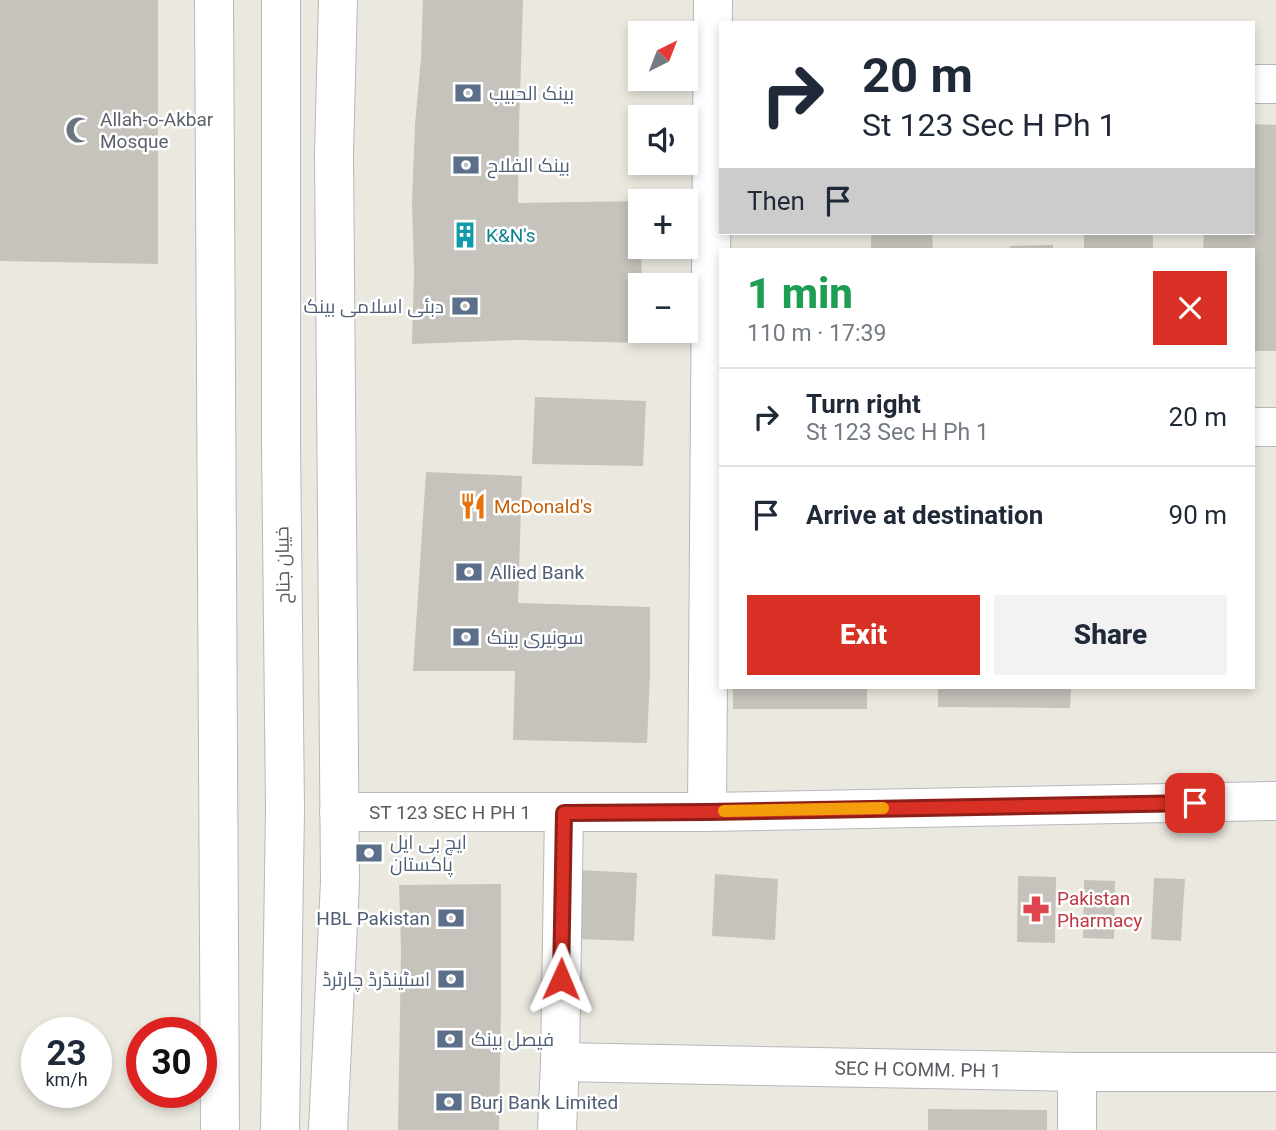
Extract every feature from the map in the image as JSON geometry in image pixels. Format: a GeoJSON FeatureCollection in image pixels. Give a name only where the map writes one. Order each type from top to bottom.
{"type":"FeatureCollection","features":[{"type":"Feature","properties":{"kind":"street"},"geometry":{"type":"LineString","coordinates":[[214,0],[220,1130]]}},
{"type":"Feature","properties":{"kind":"street","name":"خیبان جناح"},"geometry":{"type":"LineString","coordinates":[[280,1130],[285,809],[281,441],[281,0]]}},
{"type":"Feature","properties":{"kind":"street"},"geometry":{"type":"LineString","coordinates":[[328,1130],[340,882],[334,166],[338,0]]}},
{"type":"Feature","properties":{"kind":"street"},"geometry":{"type":"LineString","coordinates":[[707,812],[715,427],[717,73],[713,0]]}},
{"type":"Feature","properties":{"kind":"street"},"geometry":{"type":"LineString","coordinates":[[1255,84],[1276,84]]}},
{"type":"Feature","properties":{"kind":"street"},"geometry":{"type":"LineString","coordinates":[[1255,427],[1276,427]]}},
{"type":"Feature","properties":{"kind":"street","name":"ST 123 SEC H PH 1"},"geometry":{"type":"LineString","coordinates":[[339,812],[707,812],[1276,801]]}},
{"type":"Feature","properties":{"kind":"street"},"geometry":{"type":"LineString","coordinates":[[556,1130],[560,1062],[564,813]]}},
{"type":"Feature","properties":{"kind":"street","name":"SEC H COMM. PH 1"},"geometry":{"type":"LineString","coordinates":[[560,1062],[1077,1072],[1276,1072]]}},
{"type":"Feature","properties":{"kind":"street"},"geometry":{"type":"LineString","coordinates":[[1077,1072],[1077,1130]]}},
{"type":"Feature","properties":{"kind":"building","name":"Allah-o-Akbar Mosque"},"geometry":{"type":"Polygon","coordinates":[[[0,0],[158,0],[158,264],[0,261],[0,0]]]}},
{"type":"Feature","properties":{"kind":"building"},"geometry":{"type":"Polygon","coordinates":[[[423,0],[523,0],[518,203],[628,201],[628,259],[641,259],[642,273],[628,273],[628,343],[518,340],[412,344],[412,202],[423,0]]]}},
{"type":"Feature","properties":{"kind":"building"},"geometry":{"type":"Polygon","coordinates":[[[1255,124],[1276,125],[1276,351],[1255,351],[1255,248],[1203,248],[1204,235],[1255,235],[1255,124]]]}},
{"type":"Feature","properties":{"kind":"building"},"geometry":{"type":"Polygon","coordinates":[[[871,235],[932,235],[933,248],[871,248],[871,235]]]}},
{"type":"Feature","properties":{"kind":"building"},"geometry":{"type":"Polygon","coordinates":[[[1084,235],[1153,235],[1153,248],[1084,248],[1084,235]]]}},
{"type":"Feature","properties":{"kind":"building"},"geometry":{"type":"Polygon","coordinates":[[[1053,245],[1053,248],[1010,248],[1053,245]]]}},
{"type":"Feature","properties":{"kind":"building"},"geometry":{"type":"Polygon","coordinates":[[[535,397],[646,401],[643,466],[532,464],[535,397]]]}},
{"type":"Feature","properties":{"kind":"building"},"geometry":{"type":"Polygon","coordinates":[[[426,472],[522,476],[518,603],[650,607],[647,743],[513,740],[515,671],[413,671],[426,472]]]}},
{"type":"Feature","properties":{"kind":"building"},"geometry":{"type":"Polygon","coordinates":[[[733,689],[867,689],[867,709],[733,709],[733,689]]]}},
{"type":"Feature","properties":{"kind":"building"},"geometry":{"type":"Polygon","coordinates":[[[938,689],[1071,689],[1070,708],[938,707],[938,689]]]}},
{"type":"Feature","properties":{"kind":"building"},"geometry":{"type":"Polygon","coordinates":[[[579,870],[637,873],[634,941],[577,939],[579,870]]]}},
{"type":"Feature","properties":{"kind":"building"},"geometry":{"type":"Polygon","coordinates":[[[715,874],[778,879],[775,940],[712,936],[715,874]]]}},
{"type":"Feature","properties":{"kind":"building","name":"Pakistan Pharmacy"},"geometry":{"type":"Polygon","coordinates":[[[1018,876],[1056,877],[1055,943],[1017,942],[1018,876]]]}},
{"type":"Feature","properties":{"kind":"building"},"geometry":{"type":"Polygon","coordinates":[[[1154,878],[1185,879],[1181,941],[1151,939],[1154,878]]]}},
{"type":"Feature","properties":{"kind":"building"},"geometry":{"type":"Polygon","coordinates":[[[1084,880],[1115,881],[1114,939],[1083,938],[1084,880]]]}},
{"type":"Feature","properties":{"kind":"building"},"geometry":{"type":"Polygon","coordinates":[[[501,884],[499,1130],[398,1130],[401,951],[399,885],[501,884]]]}},
{"type":"Feature","properties":{"kind":"building"},"geometry":{"type":"Polygon","coordinates":[[[928,1109],[1047,1110],[1047,1130],[928,1130],[928,1109]]]}},
{"type":"Feature","properties":{"kind":"slow traffic"},"geometry":{"type":"LineString","coordinates":[[724,811],[883,808]]}},
{"type":"Feature","properties":{"kind":"place","name":"بينک الحبيب"},"geometry":{"type":"Point","coordinates":[468,93]}},
{"type":"Feature","properties":{"kind":"place","name":"Allah-o-Akbar Mosque"},"geometry":{"type":"Point","coordinates":[79,130]}},
{"type":"Feature","properties":{"kind":"place","name":"بینک الفلاح"},"geometry":{"type":"Point","coordinates":[466,165]}},
{"type":"Feature","properties":{"kind":"place","name":"K&N's"},"geometry":{"type":"Point","coordinates":[465,235]}},
{"type":"Feature","properties":{"kind":"place","name":"دبئی اسلامی بینک"},"geometry":{"type":"Point","coordinates":[465,306]}},
{"type":"Feature","properties":{"kind":"place","name":"McDonald's"},"geometry":{"type":"Point","coordinates":[473,506]}},
{"type":"Feature","properties":{"kind":"place","name":"Allied Bank"},"geometry":{"type":"Point","coordinates":[469,572]}},
{"type":"Feature","properties":{"kind":"place","name":"سونیری بینک"},"geometry":{"type":"Point","coordinates":[466,637]}},
{"type":"Feature","properties":{"kind":"place","name":"ایچ بی ایل پاکستان"},"geometry":{"type":"Point","coordinates":[369,853]}},
{"type":"Feature","properties":{"kind":"place","name":"Pakistan Pharmacy"},"geometry":{"type":"Point","coordinates":[1036,909]}},
{"type":"Feature","properties":{"kind":"place","name":"HBL Pakistan"},"geometry":{"type":"Point","coordinates":[451,918]}},
{"type":"Feature","properties":{"kind":"place","name":"اسٹینڈرڈ چارٹرڈ"},"geometry":{"type":"Point","coordinates":[451,979]}},
{"type":"Feature","properties":{"kind":"place","name":"فیصل بینک"},"geometry":{"type":"Point","coordinates":[450,1039]}},
{"type":"Feature","properties":{"kind":"place","name":"Burj Bank Limited"},"geometry":{"type":"Point","coordinates":[449,1102]}},
{"type":"Feature","properties":{"kind":"route"},"geometry":{"type":"LineString","coordinates":[[561,979],[564,813],[1195,803]]}}]}
